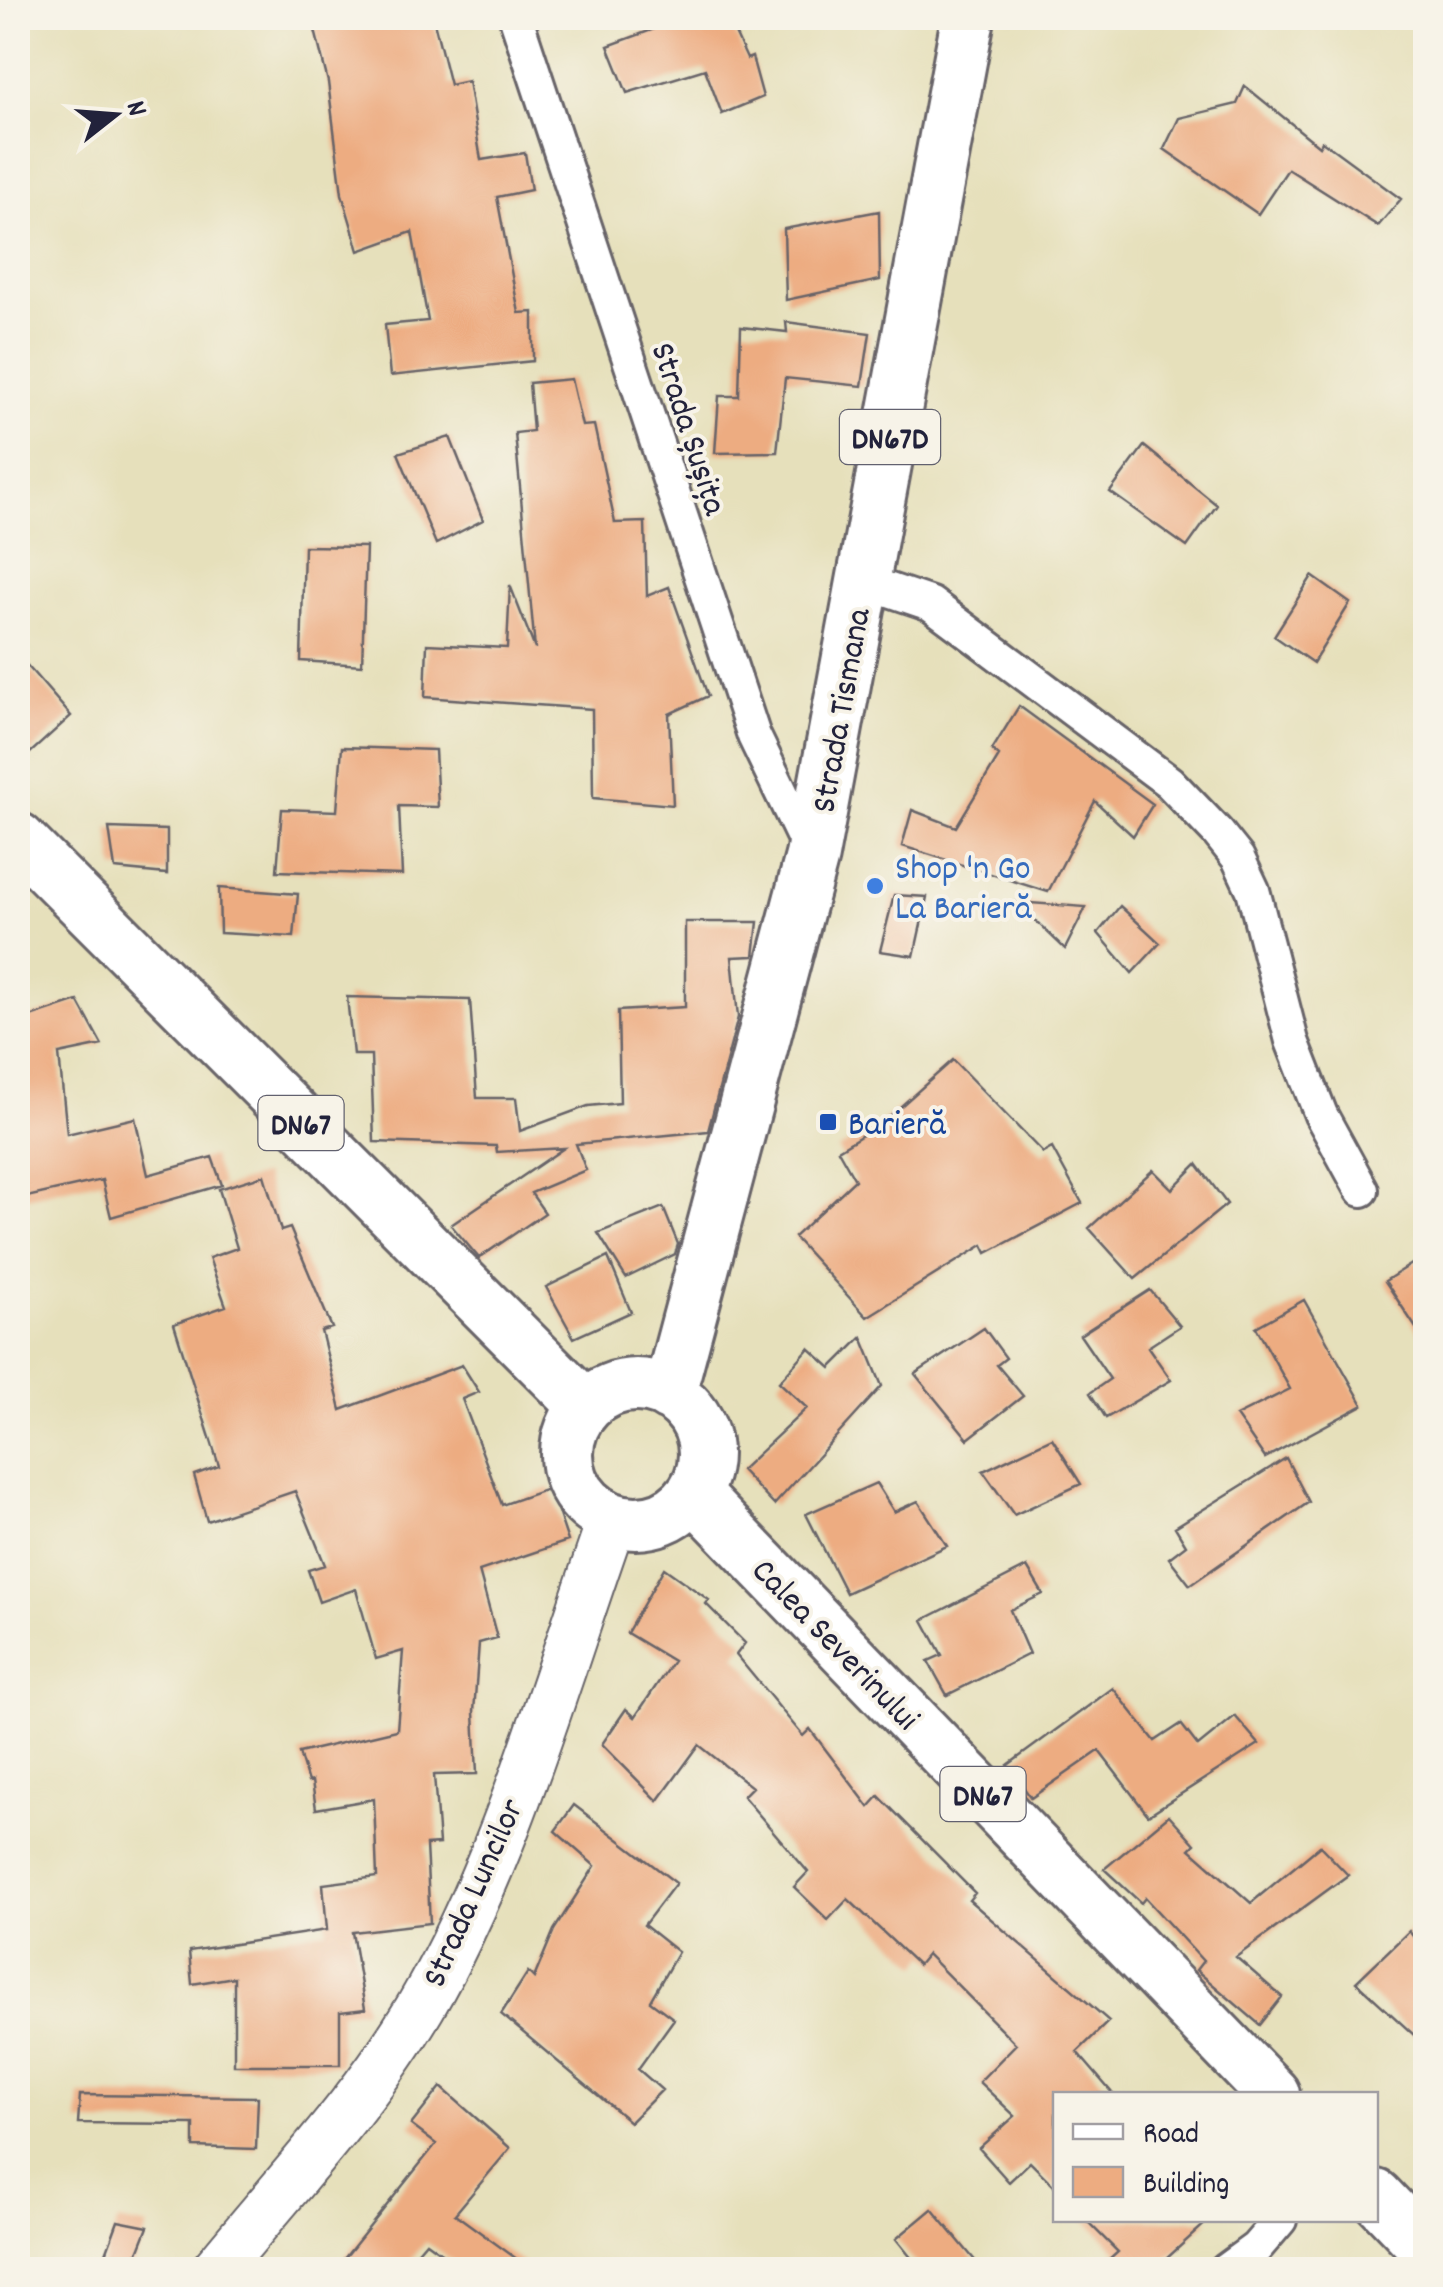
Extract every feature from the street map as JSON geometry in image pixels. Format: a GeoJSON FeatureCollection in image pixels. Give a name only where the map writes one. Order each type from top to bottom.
{"type":"FeatureCollection","features":[{"type":"Feature","properties":{"kind":"main road","name":"Strada Tismana"},"geometry":{"type":"LineString","coordinates":[[669,1394],[812,856],[968,18]]}},
{"type":"Feature","properties":{"kind":"main road","name":"DN67"},"geometry":{"type":"LineString","coordinates":[[18,839],[585,1406]]}},
{"type":"Feature","properties":{"kind":"main road"},"geometry":{"type":"LineString","coordinates":[[625,1385],[648,1386],[669,1394],[688,1408],[700,1427],[705,1449],[703,1472],[693,1493],[678,1510],[657,1520],[635,1524],[612,1520],[584,1500],[568,1470],[566,1447],[572,1425],[585,1406],[604,1392],[625,1385]]}},
{"type":"Feature","properties":{"kind":"main road","name":"Calea Severinului"},"geometry":{"type":"LineString","coordinates":[[693,1493],[1272,2092]]}},
{"type":"Feature","properties":{"kind":"main road","name":"Strada Luncilor"},"geometry":{"type":"LineString","coordinates":[[216,2270],[363,2090],[419,2009],[464,1927],[612,1520]]}},
{"type":"Feature","properties":{"kind":"main road"},"geometry":{"type":"LineString","coordinates":[[1378,2198],[1426,2248]]}},
{"type":"Feature","properties":{"kind":"street","name":"Strada Șușița"},"geometry":{"type":"LineString","coordinates":[[516,18],[754,736],[812,856]]}},
{"type":"Feature","properties":{"kind":"street"},"geometry":{"type":"LineString","coordinates":[[863,581],[930,604],[1169,782],[1218,832],[1238,858],[1253,890],[1292,1041],[1321,1115],[1362,1190]]}},
{"type":"Feature","properties":{"kind":"street"},"geometry":{"type":"LineString","coordinates":[[1226,2270],[1256,2248],[1278,2222]]}},
{"type":"Feature","properties":{"kind":"building"},"geometry":{"type":"Polygon","coordinates":[[[312,18],[433,18],[450,85],[468,81],[481,160],[525,153],[531,190],[497,197],[519,313],[533,312],[533,361],[390,376],[385,325],[428,321],[412,232],[359,251],[342,194],[328,82],[312,18]]]}},
{"type":"Feature","properties":{"kind":"building"},"geometry":{"type":"Polygon","coordinates":[[[684,18],[728,18],[747,59],[752,57],[763,97],[722,114],[705,69],[627,93],[608,46],[684,18]]]}},
{"type":"Feature","properties":{"kind":"building"},"geometry":{"type":"Polygon","coordinates":[[[1245,86],[1319,146],[1322,141],[1401,199],[1378,226],[1288,169],[1258,214],[1164,149],[1179,118],[1237,104],[1245,86]]]}},
{"type":"Feature","properties":{"kind":"building"},"geometry":{"type":"Polygon","coordinates":[[[879,211],[880,280],[786,300],[784,229],[879,211]]]}},
{"type":"Feature","properties":{"kind":"building"},"geometry":{"type":"Polygon","coordinates":[[[786,322],[870,333],[862,386],[785,378],[777,452],[715,453],[719,396],[739,396],[741,327],[787,332],[786,322]]]}},
{"type":"Feature","properties":{"kind":"building"},"geometry":{"type":"Polygon","coordinates":[[[571,379],[582,426],[594,425],[615,523],[645,522],[647,596],[669,587],[708,696],[669,714],[673,805],[593,798],[592,709],[425,697],[427,644],[507,648],[510,585],[535,649],[515,433],[533,431],[529,383],[571,379]]]}},
{"type":"Feature","properties":{"kind":"building"},"geometry":{"type":"Polygon","coordinates":[[[450,437],[483,520],[436,544],[398,453],[450,437]]]}},
{"type":"Feature","properties":{"kind":"building"},"geometry":{"type":"Polygon","coordinates":[[[1144,446],[1217,505],[1187,547],[1110,492],[1144,446]]]}},
{"type":"Feature","properties":{"kind":"building"},"geometry":{"type":"Polygon","coordinates":[[[304,546],[366,547],[362,665],[301,661],[304,546]]]}},
{"type":"Feature","properties":{"kind":"building"},"geometry":{"type":"Polygon","coordinates":[[[1312,576],[1350,603],[1313,663],[1274,636],[1312,576]]]}},
{"type":"Feature","properties":{"kind":"building"},"geometry":{"type":"Polygon","coordinates":[[[18,655],[71,716],[18,764],[18,655]]]}},
{"type":"Feature","properties":{"kind":"building"},"geometry":{"type":"Polygon","coordinates":[[[1019,706],[1153,804],[1133,836],[1095,801],[1048,892],[902,846],[912,810],[956,827],[999,756],[992,750],[1019,706]]]}},
{"type":"Feature","properties":{"kind":"building"},"geometry":{"type":"Polygon","coordinates":[[[342,747],[435,750],[438,807],[399,806],[402,875],[277,871],[282,809],[337,811],[342,747]]]}},
{"type":"Feature","properties":{"kind":"building"},"geometry":{"type":"Polygon","coordinates":[[[109,828],[167,830],[167,874],[115,869],[109,828]]]}},
{"type":"Feature","properties":{"kind":"building"},"geometry":{"type":"Polygon","coordinates":[[[219,888],[298,894],[294,937],[220,933],[219,888]]]}},
{"type":"Feature","properties":{"kind":"building"},"geometry":{"type":"Polygon","coordinates":[[[894,895],[927,897],[914,956],[880,951],[894,895]]]}},
{"type":"Feature","properties":{"kind":"building"},"geometry":{"type":"Polygon","coordinates":[[[1016,902],[1086,907],[1065,949],[1016,902]]]}},
{"type":"Feature","properties":{"kind":"building"},"geometry":{"type":"Polygon","coordinates":[[[1120,906],[1160,943],[1132,973],[1098,933],[1120,906]]]}},
{"type":"Feature","properties":{"kind":"building"},"geometry":{"type":"Polygon","coordinates":[[[685,922],[758,922],[754,956],[732,957],[738,1017],[708,1131],[576,1144],[586,1170],[531,1193],[545,1213],[479,1258],[451,1225],[564,1148],[497,1152],[496,1146],[374,1142],[371,1055],[353,1055],[347,997],[470,1000],[477,1098],[516,1098],[520,1131],[588,1106],[620,1103],[618,1011],[685,1007],[685,922]]]}},
{"type":"Feature","properties":{"kind":"building"},"geometry":{"type":"Polygon","coordinates":[[[78,1001],[102,1045],[59,1054],[67,1134],[135,1118],[148,1175],[212,1157],[222,1185],[111,1217],[102,1180],[18,1199],[18,1021],[78,1001]]]}},
{"type":"Feature","properties":{"kind":"building"},"geometry":{"type":"Polygon","coordinates":[[[953,1060],[1043,1153],[1052,1148],[1082,1203],[987,1253],[983,1245],[867,1317],[794,1237],[855,1180],[838,1150],[882,1123],[953,1060]]]}},
{"type":"Feature","properties":{"kind":"building"},"geometry":{"type":"Polygon","coordinates":[[[1197,1164],[1227,1204],[1135,1279],[1089,1228],[1153,1170],[1172,1189],[1197,1164]]]}},
{"type":"Feature","properties":{"kind":"building"},"geometry":{"type":"Polygon","coordinates":[[[264,1175],[281,1231],[290,1228],[332,1328],[321,1331],[341,1410],[462,1365],[479,1392],[462,1399],[502,1505],[550,1488],[568,1541],[479,1571],[497,1638],[479,1643],[474,1712],[477,1774],[434,1775],[439,1844],[426,1845],[430,1923],[352,1932],[365,2009],[340,2012],[340,2065],[234,2065],[234,1977],[192,1984],[189,1951],[327,1930],[323,1884],[377,1877],[374,1799],[316,1809],[312,1781],[308,1782],[299,1753],[397,1730],[403,1651],[376,1659],[356,1589],[319,1602],[308,1570],[325,1565],[295,1491],[207,1521],[194,1475],[219,1466],[174,1324],[226,1306],[209,1258],[237,1248],[219,1189],[264,1175]]]}},
{"type":"Feature","properties":{"kind":"building"},"geometry":{"type":"Polygon","coordinates":[[[663,1207],[678,1244],[675,1254],[626,1278],[598,1233],[663,1207]]]}},
{"type":"Feature","properties":{"kind":"building"},"geometry":{"type":"Polygon","coordinates":[[[1426,1255],[1426,1343],[1385,1281],[1426,1255]]]}},
{"type":"Feature","properties":{"kind":"building"},"geometry":{"type":"Polygon","coordinates":[[[608,1257],[631,1312],[574,1338],[546,1287],[608,1257]]]}},
{"type":"Feature","properties":{"kind":"building"},"geometry":{"type":"Polygon","coordinates":[[[1150,1290],[1180,1326],[1148,1347],[1171,1380],[1106,1418],[1090,1393],[1110,1379],[1080,1335],[1150,1290]]]}},
{"type":"Feature","properties":{"kind":"building"},"geometry":{"type":"Polygon","coordinates":[[[1304,1300],[1363,1405],[1265,1458],[1236,1416],[1290,1389],[1256,1327],[1304,1300]]]}},
{"type":"Feature","properties":{"kind":"building"},"geometry":{"type":"Polygon","coordinates":[[[984,1328],[1006,1358],[997,1365],[1023,1396],[968,1439],[915,1374],[984,1328]]]}},
{"type":"Feature","properties":{"kind":"building"},"geometry":{"type":"Polygon","coordinates":[[[862,1337],[882,1386],[774,1505],[741,1470],[807,1408],[779,1382],[809,1348],[831,1368],[862,1337]]]}},
{"type":"Feature","properties":{"kind":"building"},"geometry":{"type":"Polygon","coordinates":[[[1052,1438],[1081,1484],[1014,1515],[983,1471],[1052,1438]]]}},
{"type":"Feature","properties":{"kind":"building"},"geometry":{"type":"Polygon","coordinates":[[[1286,1458],[1309,1502],[1190,1585],[1169,1558],[1186,1545],[1175,1527],[1286,1458]]]}},
{"type":"Feature","properties":{"kind":"building"},"geometry":{"type":"Polygon","coordinates":[[[876,1483],[894,1512],[918,1501],[947,1546],[846,1593],[806,1514],[876,1483]]]}},
{"type":"Feature","properties":{"kind":"building"},"geometry":{"type":"Polygon","coordinates":[[[1027,1567],[1043,1594],[1010,1610],[1029,1654],[947,1695],[928,1661],[942,1655],[923,1620],[1027,1567]]]}},
{"type":"Feature","properties":{"kind":"building"},"geometry":{"type":"Polygon","coordinates":[[[664,1568],[709,1600],[706,1604],[745,1643],[736,1655],[803,1736],[810,1729],[869,1807],[879,1796],[975,1893],[969,1900],[1109,2021],[1077,2052],[1111,2092],[1053,2092],[1053,2185],[1030,2162],[1009,2182],[979,2148],[1015,2116],[979,2082],[1016,2044],[927,1954],[918,1965],[848,1899],[828,1920],[794,1887],[808,1872],[743,1796],[752,1787],[699,1745],[658,1801],[602,1744],[626,1709],[635,1717],[673,1661],[627,1633],[664,1568]]]}},
{"type":"Feature","properties":{"kind":"building"},"geometry":{"type":"Polygon","coordinates":[[[1113,1688],[1155,1741],[1181,1724],[1198,1746],[1235,1716],[1259,1744],[1148,1815],[1099,1751],[1031,1798],[1008,1765],[1113,1688]]]}},
{"type":"Feature","properties":{"kind":"building"},"geometry":{"type":"Polygon","coordinates":[[[574,1805],[676,1883],[644,1925],[678,1952],[650,2001],[674,2019],[638,2069],[662,2090],[630,2122],[501,2014],[528,1972],[534,1978],[554,1930],[595,1866],[555,1831],[574,1805]]]}},
{"type":"Feature","properties":{"kind":"building"},"geometry":{"type":"Polygon","coordinates":[[[1169,1815],[1195,1844],[1190,1849],[1251,1903],[1320,1846],[1348,1875],[1236,1957],[1282,1997],[1260,2025],[1196,1970],[1203,1961],[1145,1898],[1141,1903],[1104,1869],[1169,1815]]]}},
{"type":"Feature","properties":{"kind":"building"},"geometry":{"type":"Polygon","coordinates":[[[1409,1931],[1426,1953],[1426,2046],[1356,1982],[1409,1931]]]}},
{"type":"Feature","properties":{"kind":"building"},"geometry":{"type":"Polygon","coordinates":[[[441,2087],[510,2148],[455,2214],[532,2270],[465,2270],[426,2242],[402,2270],[335,2270],[436,2144],[411,2125],[441,2087]]]}},
{"type":"Feature","properties":{"kind":"building"},"geometry":{"type":"Polygon","coordinates":[[[80,2095],[258,2097],[256,2149],[194,2147],[194,2124],[78,2123],[80,2095]]]}},
{"type":"Feature","properties":{"kind":"building"},"geometry":{"type":"Polygon","coordinates":[[[932,2209],[983,2270],[921,2270],[896,2239],[932,2209]]]}},
{"type":"Feature","properties":{"kind":"building"},"geometry":{"type":"Polygon","coordinates":[[[118,2221],[148,2227],[131,2270],[100,2270],[118,2221]]]}},
{"type":"Feature","properties":{"kind":"building"},"geometry":{"type":"Polygon","coordinates":[[[1088,2222],[1207,2222],[1154,2270],[1098,2270],[1118,2252],[1088,2222]]]}},
{"type":"Feature","properties":{"kind":"place","name":"Shop 'n Go La Barieră"},"geometry":{"type":"Point","coordinates":[875,886]}},
{"type":"Feature","properties":{"kind":"place","name":"Barieră"},"geometry":{"type":"Point","coordinates":[828,1122]}}]}
